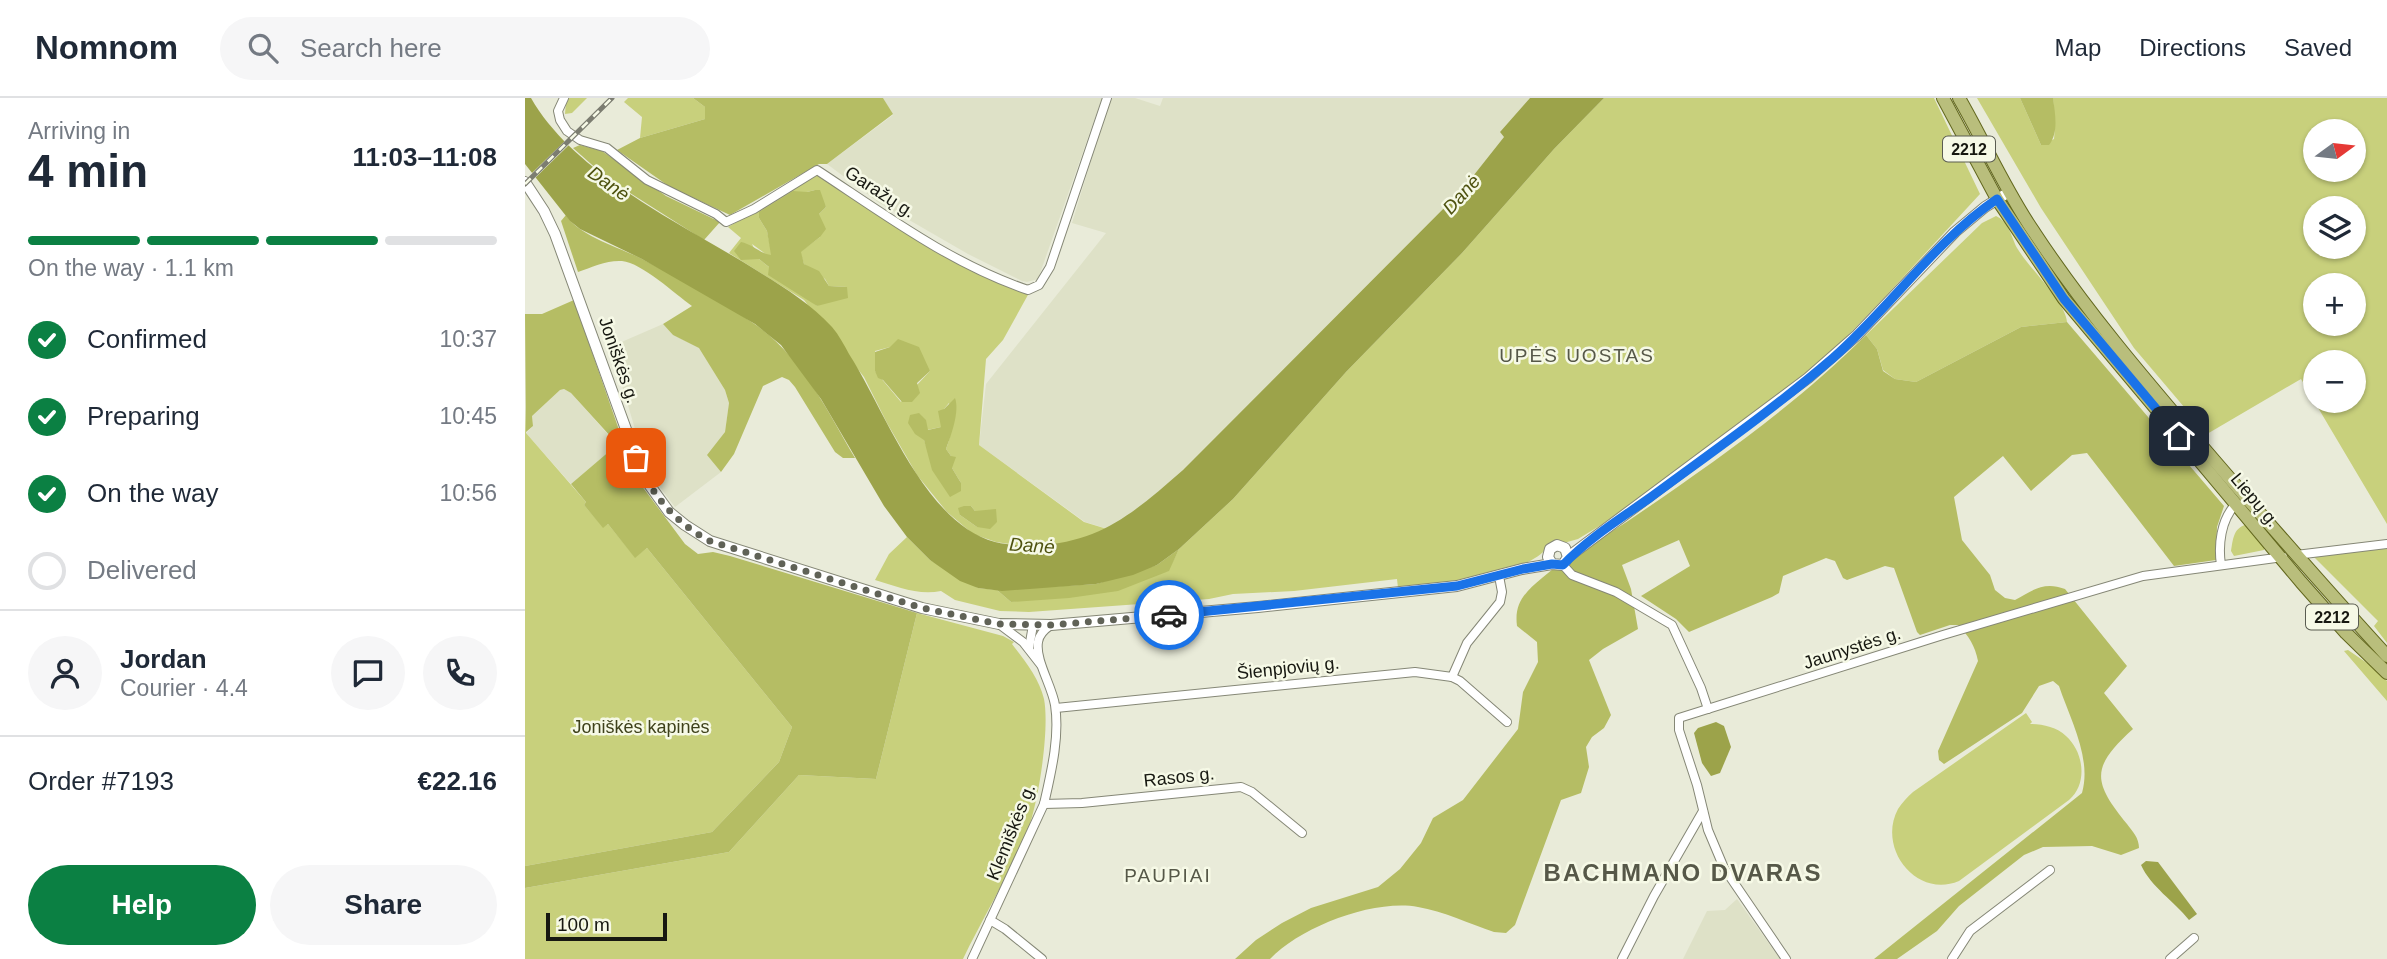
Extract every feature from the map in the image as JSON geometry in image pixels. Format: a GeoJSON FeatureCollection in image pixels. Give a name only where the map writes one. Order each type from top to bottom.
{"type":"FeatureCollection","features":[{"type":"Feature","properties":{"kind":"main road","name":"Liepų g."},"geometry":{"type":"LineString","coordinates":[[1943,98],[1997,199],[2064,299],[2235,505],[2346,633],[2387,673]]}},
{"type":"Feature","properties":{"kind":"main road","name":"Liepų g."},"geometry":{"type":"LineString","coordinates":[[1959,98],[2009,192],[2070,284],[2125,356],[2296,555],[2387,656]]}},
{"type":"Feature","properties":{"kind":"main road","name":"Joniškės g."},"geometry":{"type":"LineString","coordinates":[[525,182],[555,234],[639,467],[669,512],[710,541],[922,608],[999,624],[1033,625],[1258,607],[1457,586],[1559,557],[1593,537],[1746,426],[1833,357],[1955,233],[2009,192]]}},
{"type":"Feature","properties":{"kind":"street","name":"Garažų g."},"geometry":{"type":"LineString","coordinates":[[564,98],[558,111],[567,131],[580,140],[607,148],[647,180],[726,222],[754,209],[817,170],[910,231],[971,266],[1028,290],[1039,285],[1050,267],[1107,98]]}},
{"type":"Feature","properties":{"kind":"street"},"geometry":{"type":"LineString","coordinates":[[2221,565],[2219,553],[2226,516],[2235,505]]}},
{"type":"Feature","properties":{"kind":"street","name":"Jaunystės g."},"geometry":{"type":"LineString","coordinates":[[1786,959],[1724,868],[1703,811],[1677,724],[1679,718],[1943,635],[2143,576],[2387,544]]}},
{"type":"Feature","properties":{"kind":"street"},"geometry":{"type":"LineString","coordinates":[[1559,557],[1572,575],[1616,592],[1672,625],[1708,709]]}},
{"type":"Feature","properties":{"kind":"street"},"geometry":{"type":"LineString","coordinates":[[1452,677],[1467,643],[1500,602],[1502,592],[1499,576]]}},
{"type":"Feature","properties":{"kind":"street","name":"Klemiškės g."},"geometry":{"type":"LineString","coordinates":[[999,624],[1029,648],[1044,671]]}},
{"type":"Feature","properties":{"kind":"street","name":"Klemiškės g."},"geometry":{"type":"LineString","coordinates":[[972,959],[1044,804],[1055,748],[1056,708],[1033,625]]}},
{"type":"Feature","properties":{"kind":"street"},"geometry":{"type":"LineString","coordinates":[[1029,648],[1033,625]]}},
{"type":"Feature","properties":{"kind":"street"},"geometry":{"type":"LineString","coordinates":[[1038,640],[1051,625]]}},
{"type":"Feature","properties":{"kind":"street","name":"Šienpjovių g."},"geometry":{"type":"LineString","coordinates":[[1056,708],[1415,672],[1452,677],[1460,681],[1507,722]]}},
{"type":"Feature","properties":{"kind":"street","name":"Rasos g."},"geometry":{"type":"LineString","coordinates":[[1044,804],[1081,803],[1241,787],[1252,792],[1302,833]]}},
{"type":"Feature","properties":{"kind":"street"},"geometry":{"type":"LineString","coordinates":[[1622,959],[1654,896],[1703,811]]}},
{"type":"Feature","properties":{"kind":"street"},"geometry":{"type":"LineString","coordinates":[[1952,959],[1970,931],[2050,870]]}},
{"type":"Feature","properties":{"kind":"street"},"geometry":{"type":"LineString","coordinates":[[990,920],[1042,959]]}},
{"type":"Feature","properties":{"kind":"street"},"geometry":{"type":"LineString","coordinates":[[2170,959],[2194,938]]}},
{"type":"Feature","properties":{"kind":"shaded area"},"geometry":{"type":"Polygon","coordinates":[[[693,98],[883,98],[893,114],[827,164],[819,164],[730,215],[670,187],[617,150],[640,138],[705,119],[705,107],[693,98]]]}},
{"type":"Feature","properties":{"kind":"shaded area"},"geometry":{"type":"Polygon","coordinates":[[[883,98],[1102,98],[1038,279],[1022,281],[968,254],[878,202],[827,164],[893,115],[883,98]]]}},
{"type":"Feature","properties":{"kind":"shaded area"},"geometry":{"type":"Polygon","coordinates":[[[1110,98],[1135,98],[1160,106],[1163,98],[1530,98],[1500,132],[1504,137],[1462,190],[1183,470],[1142,506],[1108,529],[1085,522],[979,445],[986,384],[1106,233],[1072,223],[1110,98]]]}},
{"type":"Feature","properties":{"kind":"shaded area"},"geometry":{"type":"Polygon","coordinates":[[[2020,98],[2053,98],[2055,129],[2049,145],[2041,145],[2020,98]]]}},
{"type":"Feature","properties":{"kind":"shaded area"},"geometry":{"type":"Polygon","coordinates":[[[580,145],[602,151],[666,196],[720,222],[704,240],[608,179],[573,148],[580,145]]]}},
{"type":"Feature","properties":{"kind":"shaded area"},"geometry":{"type":"Polygon","coordinates":[[[820,190],[826,207],[819,214],[826,229],[801,252],[804,264],[819,271],[829,286],[847,287],[848,298],[817,306],[768,275],[769,267],[759,259],[741,260],[734,251],[741,242],[771,255],[767,231],[759,218],[759,212],[793,191],[820,190]]]}},
{"type":"Feature","properties":{"kind":"shaded area"},"geometry":{"type":"Polygon","coordinates":[[[566,215],[590,235],[701,291],[743,316],[772,338],[800,368],[855,458],[843,458],[835,452],[795,387],[782,377],[763,386],[734,454],[721,472],[707,455],[725,432],[729,403],[725,390],[699,348],[673,335],[663,324],[692,306],[630,263],[611,262],[578,272],[561,221],[566,215]]]}},
{"type":"Feature","properties":{"kind":"shaded area"},"geometry":{"type":"Polygon","coordinates":[[[574,300],[627,453],[630,470],[685,544],[698,554],[713,552],[730,556],[917,613],[876,779],[799,775],[729,852],[525,888],[525,866],[712,832],[779,762],[792,727],[647,548],[635,558],[608,524],[603,528],[584,505],[586,502],[571,484],[612,449],[612,438],[571,393],[564,389],[532,416],[533,426],[526,432],[525,314],[542,314],[574,300]]]}},
{"type":"Feature","properties":{"kind":"shaded area"},"geometry":{"type":"Polygon","coordinates":[[[2067,322],[2224,506],[2217,527],[2216,560],[2174,566],[2087,453],[2072,455],[2031,491],[2003,456],[1954,497],[1962,540],[1990,575],[1995,590],[2005,598],[2015,600],[2045,586],[2065,589],[2127,666],[2104,693],[2133,729],[2109,754],[2101,775],[2107,796],[2135,835],[2139,848],[2121,855],[2092,846],[2043,847],[2024,855],[1959,906],[1937,931],[1897,959],[1874,959],[2082,793],[2082,752],[2059,686],[2053,681],[2039,686],[2022,713],[1944,764],[1939,760],[1938,751],[1978,661],[1977,656],[1971,642],[1958,625],[1920,635],[1917,632],[1894,568],[1885,566],[1847,580],[1843,578],[1835,561],[1826,558],[1783,576],[1779,593],[1772,597],[1689,632],[1676,619],[1641,596],[1690,566],[1679,540],[1622,565],[1631,589],[1638,629],[1589,660],[1611,715],[1604,728],[1592,737],[1586,747],[1589,767],[1581,793],[1561,800],[1515,925],[1506,933],[1494,932],[1418,907],[1380,907],[1319,926],[1283,947],[1270,959],[1235,959],[1256,940],[1311,908],[1378,887],[1400,869],[1421,843],[1433,818],[1463,800],[1518,729],[1523,692],[1538,662],[1537,642],[1517,626],[1517,611],[1526,593],[1552,570],[1631,519],[1753,432],[1839,361],[1866,335],[1877,349],[1883,371],[1895,379],[1916,382],[2021,327],[2067,322]]]}},
{"type":"Feature","properties":{"kind":"shaded area"},"geometry":{"type":"Polygon","coordinates":[[[663,324],[673,335],[699,347],[725,390],[729,403],[725,432],[708,455],[721,472],[675,507],[652,477],[645,463],[616,356],[610,347],[663,324]]]}},
{"type":"Feature","properties":{"kind":"shaded area"},"geometry":{"type":"Polygon","coordinates":[[[898,339],[919,347],[930,371],[917,383],[920,393],[912,402],[902,402],[883,380],[878,378],[875,371],[875,352],[890,347],[898,339]]]}},
{"type":"Feature","properties":{"kind":"shaded area"},"geometry":{"type":"Polygon","coordinates":[[[564,389],[571,393],[612,439],[614,445],[571,484],[526,433],[533,426],[532,416],[564,389]]]}},
{"type":"Feature","properties":{"kind":"shaded area"},"geometry":{"type":"Polygon","coordinates":[[[955,398],[956,416],[946,449],[951,456],[956,457],[952,468],[961,483],[961,491],[950,497],[932,470],[924,440],[915,434],[908,423],[910,415],[919,413],[926,420],[928,430],[941,427],[938,411],[955,398]]]}},
{"type":"Feature","properties":{"kind":"shaded area"},"geometry":{"type":"Polygon","coordinates":[[[971,506],[975,511],[996,509],[997,522],[990,529],[977,527],[960,515],[958,508],[971,506]]]}},
{"type":"Feature","properties":{"kind":"shaded area"},"geometry":{"type":"Polygon","coordinates":[[[1179,549],[1169,571],[1118,591],[1011,602],[997,590],[1096,584],[1157,565],[1179,549]]]}},
{"type":"Feature","properties":{"kind":"shaded area"},"geometry":{"type":"Polygon","coordinates":[[[1737,899],[1780,959],[1683,959],[1707,911],[1725,910],[1737,899]]]}},
{"type":"Feature","properties":{"kind":"green space"},"geometry":{"type":"Polygon","coordinates":[[[569,98],[587,98],[572,113],[565,114],[566,101],[569,98]]]}},
{"type":"Feature","properties":{"kind":"green space"},"geometry":{"type":"Polygon","coordinates":[[[628,98],[693,98],[705,107],[705,119],[640,138],[642,117],[624,102],[628,98]]]}},
{"type":"Feature","properties":{"kind":"green space"},"geometry":{"type":"Polygon","coordinates":[[[1604,98],[1934,98],[1980,194],[1833,351],[1800,378],[1697,457],[1601,525],[1578,539],[1546,548],[1520,565],[1478,577],[1398,588],[1397,579],[1294,591],[1233,594],[1209,599],[1029,612],[1000,611],[955,600],[941,591],[916,591],[875,580],[889,554],[907,537],[930,560],[978,588],[997,590],[1011,602],[1168,571],[1179,549],[1233,499],[1346,372],[1462,253],[1554,149],[1604,98]]]}},
{"type":"Feature","properties":{"kind":"green space"},"geometry":{"type":"Polygon","coordinates":[[[1977,98],[2020,98],[2041,145],[2054,139],[2053,98],[2387,98],[2387,524],[2321,413],[2366,413],[2366,350],[2303,350],[2303,382],[2301,379],[2207,434],[2134,348],[2041,208],[1977,98]]]}},
{"type":"Feature","properties":{"kind":"green space"},"geometry":{"type":"Polygon","coordinates":[[[818,175],[983,276],[1012,289],[1029,293],[1003,340],[986,359],[979,445],[1084,522],[1107,529],[1083,539],[1056,545],[1024,546],[996,542],[973,534],[947,512],[917,475],[864,377],[804,300],[729,253],[741,238],[728,227],[818,175]],[[815,190],[793,192],[759,218],[767,231],[772,255],[767,255],[752,244],[759,259],[817,306],[847,287],[829,286],[825,279],[804,264],[800,252],[820,237],[819,214],[826,207],[815,190]],[[890,347],[875,351],[875,371],[901,402],[930,371],[890,347]],[[949,403],[944,409],[941,427],[927,430],[924,440],[929,454],[961,483],[952,468],[951,456],[946,449],[955,415],[949,403]],[[971,506],[960,515],[977,527],[984,511],[975,511],[971,506]]]}},
{"type":"Feature","properties":{"kind":"green space"},"geometry":{"type":"Polygon","coordinates":[[[1996,216],[2007,226],[2017,248],[2054,296],[2067,322],[2021,327],[1916,382],[1895,379],[1883,370],[1877,349],[1866,335],[1982,223],[1996,216]]]}},
{"type":"Feature","properties":{"kind":"green space","name":"Joniškės kapinės"},"geometry":{"type":"Polygon","coordinates":[[[525,407],[526,433],[586,502],[584,505],[603,527],[608,524],[635,557],[647,548],[792,727],[779,762],[712,832],[525,866],[525,407]]]}},
{"type":"Feature","properties":{"kind":"green space"},"geometry":{"type":"Polygon","coordinates":[[[2245,525],[2264,546],[2264,550],[2234,556],[2231,551],[2234,535],[2245,525]]]}},
{"type":"Feature","properties":{"kind":"green space"},"geometry":{"type":"Polygon","coordinates":[[[2387,548],[2387,643],[2374,626],[2378,621],[2314,557],[2387,548]]]}},
{"type":"Feature","properties":{"kind":"green space"},"geometry":{"type":"Polygon","coordinates":[[[917,613],[1003,636],[1014,642],[1012,644],[1027,663],[1044,699],[1044,748],[1039,788],[1026,835],[963,959],[525,959],[525,888],[729,852],[799,775],[876,779],[917,613]]]}},
{"type":"Feature","properties":{"kind":"green space"},"geometry":{"type":"Polygon","coordinates":[[[2348,650],[2367,663],[2369,661],[2387,681],[2387,701],[2344,651],[2348,650]]]}},
{"type":"Feature","properties":{"kind":"green space"},"geometry":{"type":"Polygon","coordinates":[[[2026,713],[2032,722],[2030,724],[2054,728],[2077,750],[2081,777],[2075,793],[1959,881],[1943,885],[1928,883],[1915,876],[1897,854],[1893,839],[1893,824],[1898,809],[1913,792],[2026,713]]]}},
{"type":"Feature","properties":{"kind":"water","name":"Danė"},"geometry":{"type":"Polygon","coordinates":[[[525,98],[531,98],[550,126],[602,174],[815,310],[839,337],[909,462],[947,512],[970,531],[995,542],[1026,545],[1060,543],[1099,531],[1133,511],[1183,470],[1462,190],[1504,137],[1500,132],[1530,98],[1604,98],[1554,149],[1462,253],[1346,372],[1233,499],[1179,549],[1157,565],[1133,575],[1096,584],[1002,591],[978,588],[960,581],[930,560],[907,537],[884,506],[821,399],[781,345],[755,324],[642,259],[580,229],[570,221],[525,164],[525,98]]]}},
{"type":"Feature","properties":{"kind":"water"},"geometry":{"type":"Polygon","coordinates":[[[1716,722],[1724,726],[1731,747],[1720,773],[1711,776],[1702,763],[1694,733],[1698,728],[1716,722]]]}},
{"type":"Feature","properties":{"kind":"water"},"geometry":{"type":"Polygon","coordinates":[[[2146,861],[2158,862],[2197,914],[2189,920],[2157,887],[2141,865],[2146,861]]]}},
{"type":"Feature","properties":{"kind":"pier"},"geometry":{"type":"Polygon","coordinates":[[[568,138],[572,142],[534,179],[530,175],[568,138]]]}},
{"type":"Feature","properties":{"kind":"railway"},"geometry":{"type":"LineString","coordinates":[[525,184],[612,98]]}},
{"type":"Feature","properties":{"kind":"way so far"},"geometry":{"type":"LineString","coordinates":[[636,458],[643,476],[669,512],[710,541],[922,608],[999,624],[1033,625],[1169,615]]}},
{"type":"Feature","properties":{"kind":"district","name":"UPĖS UOSTAS"},"geometry":{"type":"Point","coordinates":[1577,355]}},
{"type":"Feature","properties":{"kind":"district","name":"BACHMANO DVARAS"},"geometry":{"type":"Point","coordinates":[1683,873]}},
{"type":"Feature","properties":{"kind":"district","name":"PAUPIAI"},"geometry":{"type":"Point","coordinates":[1168,875]}},
{"type":"Feature","properties":{"kind":"route"},"geometry":{"type":"LineString","coordinates":[[1169,615],[1457,586],[1523,569],[1563,565],[1568,557],[1593,537],[1746,426],[1833,357],[1955,233],[1997,199],[2064,299],[2179,436]]}}]}
